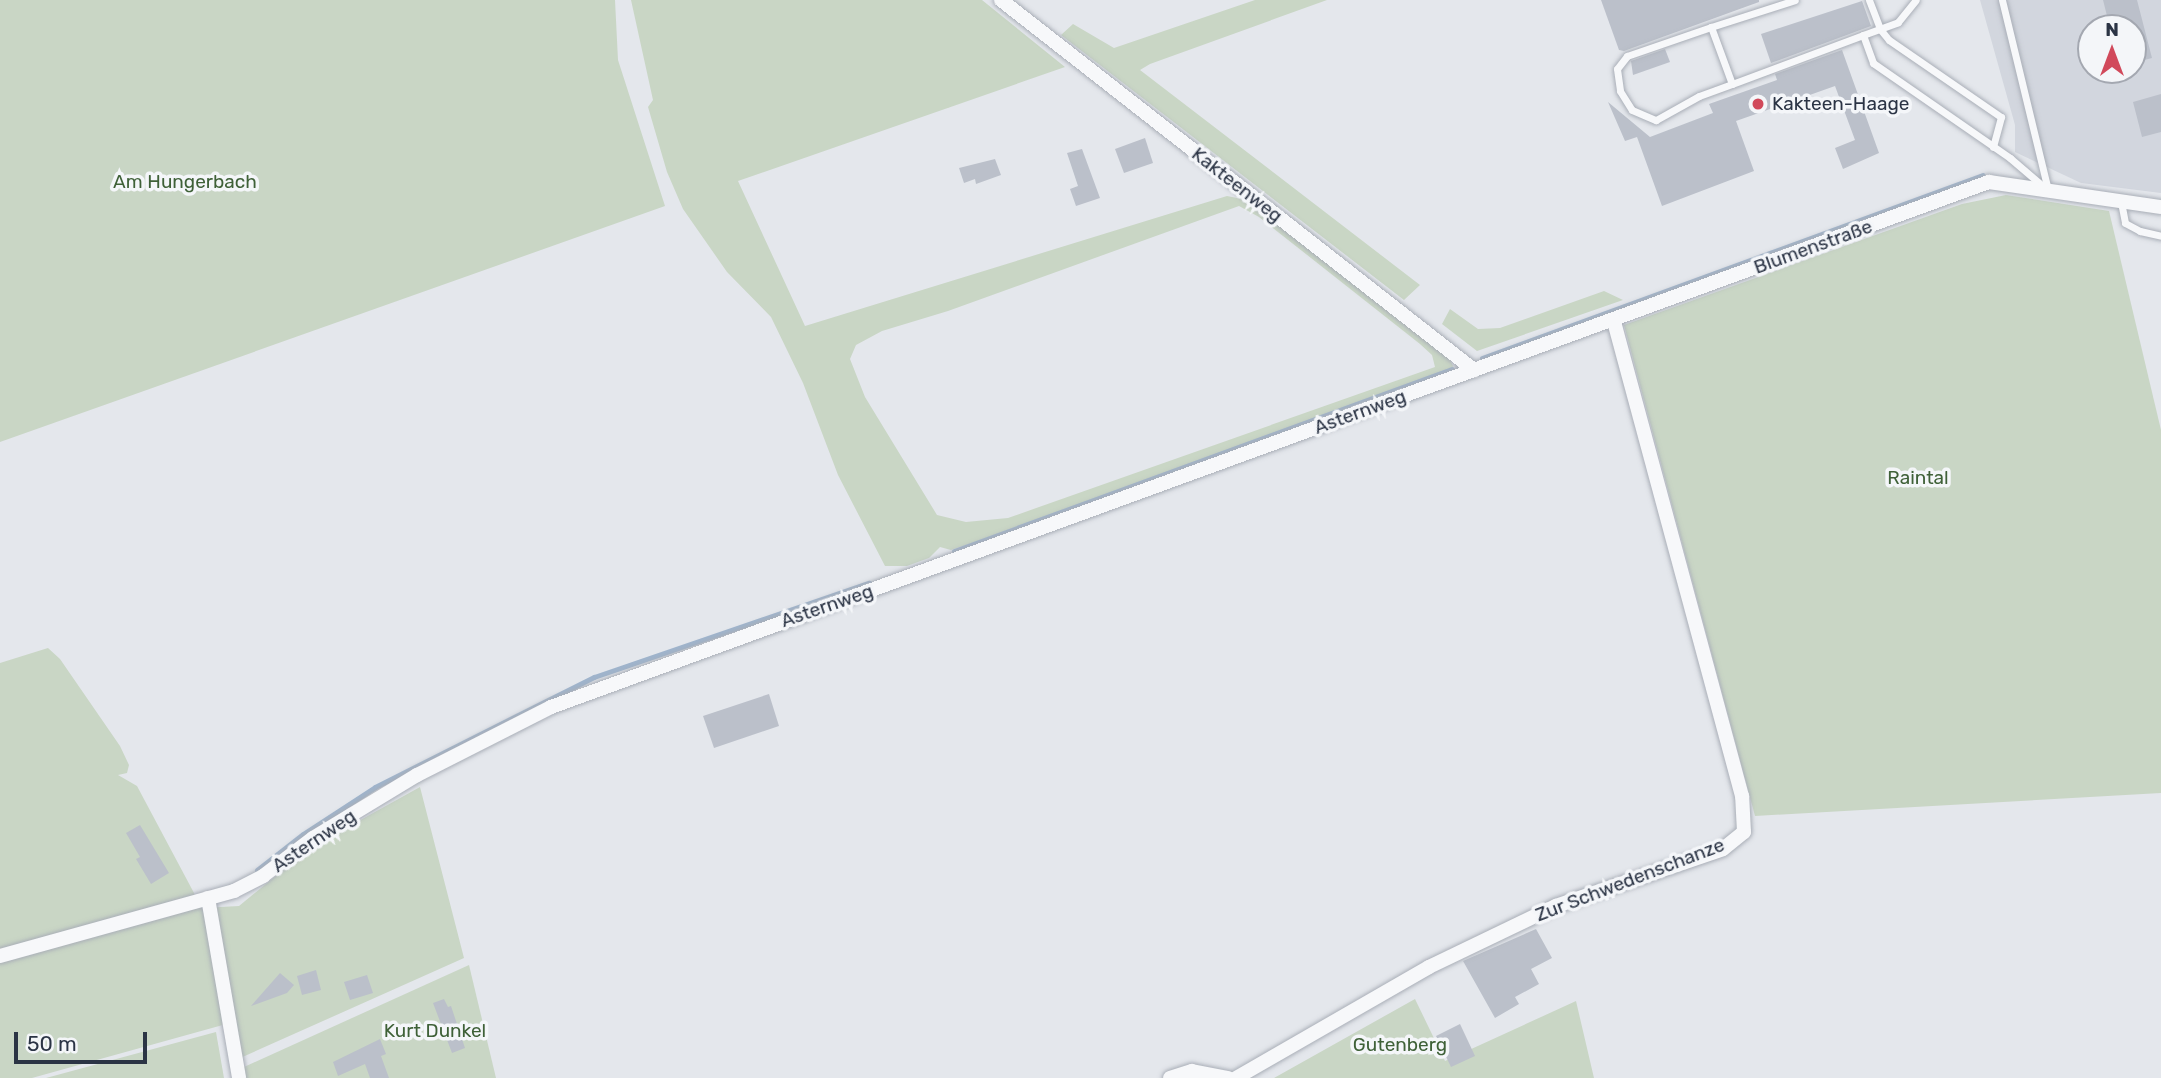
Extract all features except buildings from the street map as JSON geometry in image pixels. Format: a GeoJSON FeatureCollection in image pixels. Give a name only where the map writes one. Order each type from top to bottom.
{"type":"FeatureCollection","features":[{"type":"Feature","properties":{"kind":"street","name":"Kakteenweg"},"geometry":{"type":"LineString","coordinates":[[1001,0],[1474,370]]}},
{"type":"Feature","properties":{"kind":"street","name":"Blumenstraße"},"geometry":{"type":"LineString","coordinates":[[1474,370],[1989,182],[2161,207]]}},
{"type":"Feature","properties":{"kind":"street","name":"Zur Schwedenschanze"},"geometry":{"type":"LineString","coordinates":[[1236,1078],[1452,956],[1556,906],[1723,849],[1744,832],[1742,796],[1614,320]]}},
{"type":"Feature","properties":{"kind":"street","name":"Asternweg"},"geometry":{"type":"LineString","coordinates":[[0,956],[234,891],[263,876],[313,838],[417,775],[551,707],[1474,370]]}},
{"type":"Feature","properties":{"kind":"street"},"geometry":{"type":"LineString","coordinates":[[208,898],[239,1078]]}},
{"type":"Feature","properties":{"kind":"street"},"geometry":{"type":"LineString","coordinates":[[1170,1078],[1192,1071],[1228,1078]]}},
{"type":"Feature","properties":{"kind":"lane"},"geometry":{"type":"LineString","coordinates":[[1795,0],[1627,56],[1617,69],[1620,91],[1632,110],[1656,120],[1699,96],[1898,22],[1916,0]]}},
{"type":"Feature","properties":{"kind":"lane"},"geometry":{"type":"LineString","coordinates":[[1869,0],[1880,29],[1889,40],[2001,117],[1993,147]]}},
{"type":"Feature","properties":{"kind":"lane"},"geometry":{"type":"LineString","coordinates":[[2002,0],[2048,191]]}},
{"type":"Feature","properties":{"kind":"lane"},"geometry":{"type":"LineString","coordinates":[[1711,27],[1732,84]]}},
{"type":"Feature","properties":{"kind":"lane"},"geometry":{"type":"LineString","coordinates":[[1863,35],[1873,64],[1993,147],[2048,191]]}},
{"type":"Feature","properties":{"kind":"lane"},"geometry":{"type":"LineString","coordinates":[[2121,201],[2125,223],[2140,231],[2161,236]]}},
{"type":"Feature","properties":{"kind":"shaded area"},"geometry":{"type":"Polygon","coordinates":[[[1980,0],[2161,0],[2161,193],[2081,183],[2015,152],[2015,125],[1980,0]]]}},
{"type":"Feature","properties":{"kind":"green space","name":"Am Hungerbach"},"geometry":{"type":"Polygon","coordinates":[[[0,0],[615,0],[618,60],[665,206],[0,442],[0,0]]]}},
{"type":"Feature","properties":{"kind":"green space"},"geometry":{"type":"Polygon","coordinates":[[[631,0],[982,0],[1065,67],[738,181],[805,326],[1227,196],[1247,200],[1449,358],[1453,366],[1450,372],[1359,402],[975,542],[951,550],[940,547],[929,558],[907,566],[885,566],[838,475],[803,383],[771,317],[727,272],[683,209],[667,172],[648,107],[653,100],[631,0]],[[1239,206],[948,311],[882,331],[856,345],[850,359],[865,397],[937,515],[966,522],[1008,518],[1435,367],[1432,355],[1420,344],[1259,217],[1239,206]]]}},
{"type":"Feature","properties":{"kind":"green space"},"geometry":{"type":"Polygon","coordinates":[[[1255,0],[1327,0],[1150,64],[1140,70],[1420,285],[1404,300],[1061,35],[1073,24],[1114,48],[1255,0]]]}},
{"type":"Feature","properties":{"kind":"green space","name":"Raintal"},"geometry":{"type":"Polygon","coordinates":[[[2006,195],[2109,211],[2161,430],[2161,793],[1755,816],[1624,325],[1962,204],[2006,195]]]}},
{"type":"Feature","properties":{"kind":"green space"},"geometry":{"type":"Polygon","coordinates":[[[1604,291],[1623,300],[1477,351],[1442,324],[1450,309],[1478,329],[1500,328],[1604,291]]]}},
{"type":"Feature","properties":{"kind":"green space"},"geometry":{"type":"Polygon","coordinates":[[[48,648],[60,659],[120,746],[129,765],[127,773],[118,775],[137,786],[202,908],[239,906],[310,848],[420,787],[464,958],[238,1059],[230,1023],[32,1078],[0,1078],[0,663],[48,648]]]}},
{"type":"Feature","properties":{"kind":"green space","name":"Kurt Dunkel"},"geometry":{"type":"Polygon","coordinates":[[[469,965],[496,1078],[245,1078],[244,1067],[469,965]]]}},
{"type":"Feature","properties":{"kind":"green space","name":"Gutenberg"},"geometry":{"type":"Polygon","coordinates":[[[1415,999],[1445,1061],[1576,1001],[1594,1078],[1274,1078],[1415,999]]]}},
{"type":"Feature","properties":{"kind":"green space"},"geometry":{"type":"Polygon","coordinates":[[[216,1032],[224,1078],[46,1078],[216,1032]]]}},
{"type":"Feature","properties":{"kind":"waterway"},"geometry":{"type":"LineString","coordinates":[[1482,358],[1983,175]]}},
{"type":"Feature","properties":{"kind":"waterway"},"geometry":{"type":"LineString","coordinates":[[954,551],[1452,369]]}},
{"type":"Feature","properties":{"kind":"waterway"},"geometry":{"type":"LineString","coordinates":[[257,870],[303,834],[375,787],[594,677],[869,583]]}},
{"type":"Feature","properties":{"kind":"place","name":"Kakteen-Haage"},"geometry":{"type":"Point","coordinates":[1758,104]}}]}
